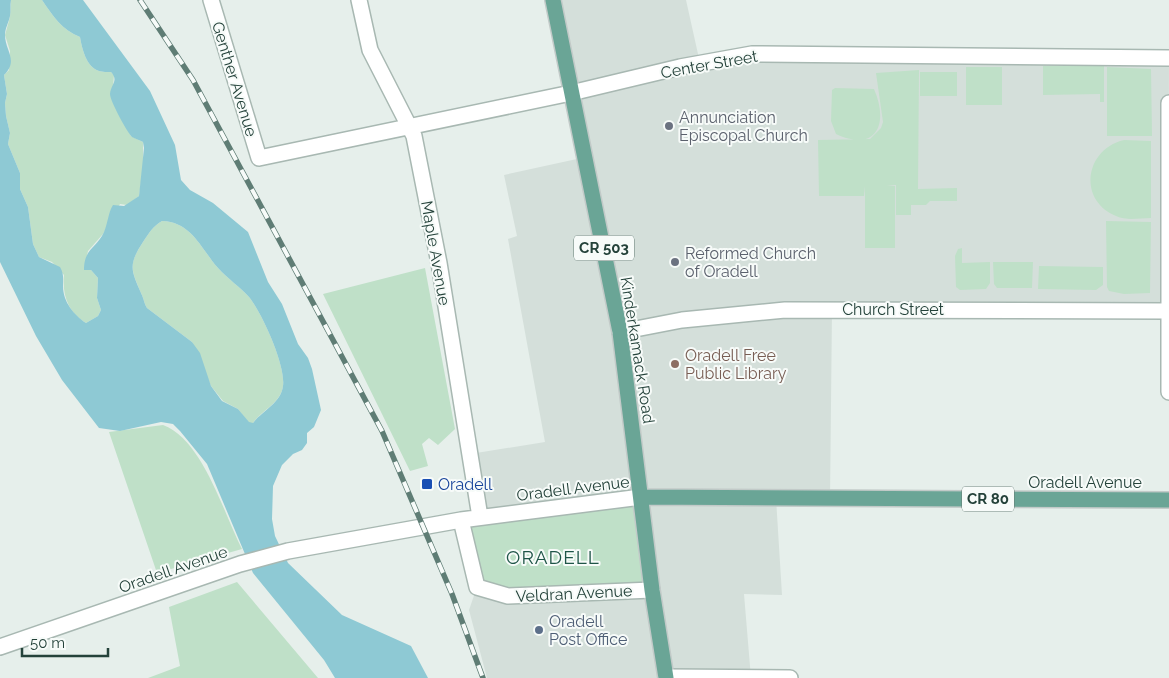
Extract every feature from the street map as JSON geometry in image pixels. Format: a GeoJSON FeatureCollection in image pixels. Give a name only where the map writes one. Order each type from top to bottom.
{"type":"FeatureCollection","features":[{"type":"Feature","properties":{"kind":"main road","name":"Kinderkamack Road"},"geometry":{"type":"LineString","coordinates":[[553,0],[620,332],[652,590],[666,678]]}},
{"type":"Feature","properties":{"kind":"main road","name":"Oradell Avenue"},"geometry":{"type":"LineString","coordinates":[[641,497],[1169,500]]}},
{"type":"Feature","properties":{"kind":"street","name":"Genther Avenue"},"geometry":{"type":"LineString","coordinates":[[211,0],[259,158]]}},
{"type":"Feature","properties":{"kind":"street","name":"Maple Avenue"},"geometry":{"type":"LineString","coordinates":[[359,0],[370,50],[414,136],[439,263],[480,517]]}},
{"type":"Feature","properties":{"kind":"street","name":"Center Street"},"geometry":{"type":"LineString","coordinates":[[259,158],[571,93],[680,67],[752,54],[1169,58]]}},
{"type":"Feature","properties":{"kind":"street"},"geometry":{"type":"LineString","coordinates":[[1169,103],[1169,392]]}},
{"type":"Feature","properties":{"kind":"street","name":"Church Street"},"geometry":{"type":"LineString","coordinates":[[620,332],[682,320],[791,310],[1168,311]]}},
{"type":"Feature","properties":{"kind":"street","name":"Oradell Avenue"},"geometry":{"type":"LineString","coordinates":[[0,647],[240,564],[288,551],[480,517],[641,497]]}},
{"type":"Feature","properties":{"kind":"street","name":"Veldran Avenue"},"geometry":{"type":"LineString","coordinates":[[462,520],[477,587],[508,596],[652,590]]}},
{"type":"Feature","properties":{"kind":"street"},"geometry":{"type":"LineString","coordinates":[[666,678],[790,678]]}},
{"type":"Feature","properties":{"kind":"shaded area"},"geometry":{"type":"Polygon","coordinates":[[[553,0],[686,0],[700,63],[752,54],[1169,58],[1168,311],[832,309],[830,499],[776,498],[782,595],[744,594],[751,678],[487,678],[469,610],[477,587],[480,517],[470,454],[545,442],[508,239],[517,236],[504,175],[586,157],[553,0]]]}},
{"type":"Feature","properties":{"kind":"green space"},"geometry":{"type":"Polygon","coordinates":[[[11,0],[42,0],[54,17],[68,31],[80,37],[85,57],[91,66],[99,71],[111,72],[114,75],[112,100],[131,136],[143,142],[143,169],[139,196],[127,205],[120,204],[103,234],[88,251],[84,270],[91,270],[98,278],[97,298],[101,310],[98,316],[86,323],[75,314],[65,296],[64,275],[52,262],[39,257],[33,244],[28,207],[20,189],[20,173],[8,144],[10,133],[6,116],[5,103],[7,94],[4,75],[9,70],[10,51],[5,35],[10,17],[11,0]]]}},
{"type":"Feature","properties":{"kind":"green space"},"geometry":{"type":"Polygon","coordinates":[[[1043,66],[1104,66],[1104,102],[1100,102],[1100,94],[1043,95],[1043,66]]]}},
{"type":"Feature","properties":{"kind":"green space"},"geometry":{"type":"Polygon","coordinates":[[[966,67],[1002,67],[1002,105],[966,105],[966,67]]]}},
{"type":"Feature","properties":{"kind":"green space"},"geometry":{"type":"Polygon","coordinates":[[[1107,67],[1151,69],[1152,136],[1107,136],[1107,67]]]}},
{"type":"Feature","properties":{"kind":"green space"},"geometry":{"type":"Polygon","coordinates":[[[919,70],[918,189],[957,188],[957,201],[930,201],[926,205],[911,205],[911,215],[896,215],[896,185],[887,185],[895,186],[895,248],[865,248],[865,186],[864,196],[819,196],[818,140],[870,139],[881,128],[883,122],[876,73],[919,70]]]}},
{"type":"Feature","properties":{"kind":"green space"},"geometry":{"type":"Polygon","coordinates":[[[920,72],[957,72],[957,96],[920,96],[920,72]]]}},
{"type":"Feature","properties":{"kind":"green space"},"geometry":{"type":"Polygon","coordinates":[[[835,88],[874,89],[880,113],[876,131],[870,137],[861,140],[850,139],[836,134],[831,121],[832,90],[835,88]]]}},
{"type":"Feature","properties":{"kind":"green space"},"geometry":{"type":"Polygon","coordinates":[[[1124,140],[1151,141],[1151,218],[1120,218],[1104,209],[1095,199],[1091,187],[1091,175],[1094,164],[1101,153],[1111,145],[1124,140]]]}},
{"type":"Feature","properties":{"kind":"green space"},"geometry":{"type":"Polygon","coordinates":[[[162,221],[181,226],[195,238],[218,268],[249,297],[272,340],[281,366],[283,377],[282,392],[275,402],[253,423],[249,423],[238,409],[223,401],[211,386],[192,342],[146,306],[133,272],[133,262],[149,233],[162,221]]]}},
{"type":"Feature","properties":{"kind":"green space"},"geometry":{"type":"Polygon","coordinates":[[[1106,221],[1151,222],[1150,293],[1124,294],[1109,291],[1107,287],[1106,221]]]}},
{"type":"Feature","properties":{"kind":"green space"},"geometry":{"type":"Polygon","coordinates":[[[962,248],[962,263],[990,262],[990,283],[986,289],[960,290],[956,287],[955,256],[958,249],[962,248]]]}},
{"type":"Feature","properties":{"kind":"green space"},"geometry":{"type":"Polygon","coordinates":[[[993,262],[1033,262],[1032,288],[997,288],[994,284],[993,262]]]}},
{"type":"Feature","properties":{"kind":"green space"},"geometry":{"type":"Polygon","coordinates":[[[1039,266],[1103,267],[1103,285],[1096,290],[1038,289],[1039,266]]]}},
{"type":"Feature","properties":{"kind":"green space"},"geometry":{"type":"Polygon","coordinates":[[[425,268],[455,429],[438,445],[429,438],[422,444],[428,466],[410,471],[323,294],[425,268]]]}},
{"type":"Feature","properties":{"kind":"green space"},"geometry":{"type":"Polygon","coordinates":[[[163,425],[177,433],[201,461],[242,549],[157,573],[109,432],[163,425]]]}},
{"type":"Feature","properties":{"kind":"green space"},"geometry":{"type":"Polygon","coordinates":[[[641,497],[652,590],[508,596],[477,587],[461,520],[641,497]]]}},
{"type":"Feature","properties":{"kind":"green space"},"geometry":{"type":"Polygon","coordinates":[[[237,582],[318,678],[148,678],[180,666],[169,607],[237,582]]]}},
{"type":"Feature","properties":{"kind":"water"},"geometry":{"type":"Polygon","coordinates":[[[0,0],[11,0],[10,16],[5,35],[11,60],[8,70],[4,75],[7,94],[5,103],[6,116],[10,133],[8,144],[20,173],[20,189],[28,207],[33,244],[39,257],[60,267],[63,274],[63,292],[67,303],[73,312],[86,323],[98,316],[101,310],[97,298],[98,278],[91,270],[84,270],[86,257],[104,232],[113,205],[124,206],[139,196],[143,142],[132,137],[113,103],[110,94],[114,80],[113,75],[111,72],[99,71],[91,66],[85,57],[80,37],[68,31],[54,17],[42,0],[83,0],[150,91],[175,145],[181,180],[190,190],[213,203],[248,232],[268,282],[282,304],[298,344],[308,358],[321,410],[314,427],[307,433],[307,443],[302,450],[293,454],[282,465],[273,486],[272,519],[275,536],[288,563],[342,615],[411,646],[428,678],[335,678],[324,660],[253,573],[207,464],[173,424],[161,422],[120,431],[99,428],[62,380],[36,336],[0,262],[0,0]],[[162,221],[151,230],[138,250],[133,262],[133,273],[145,304],[147,308],[192,342],[200,353],[211,386],[222,401],[238,409],[249,422],[253,423],[275,402],[282,392],[283,377],[281,366],[272,340],[249,297],[218,268],[188,231],[172,223],[162,221]]]}},
{"type":"Feature","properties":{"kind":"railway"},"geometry":{"type":"LineString","coordinates":[[140,0],[193,80],[382,431],[452,594],[483,678]]}},
{"type":"Feature","properties":{"kind":"place","name":"Annunciation Episcopal Church"},"geometry":{"type":"Point","coordinates":[669,126]}},
{"type":"Feature","properties":{"kind":"place","name":"Reformed Church of Oradell"},"geometry":{"type":"Point","coordinates":[675,262]}},
{"type":"Feature","properties":{"kind":"place","name":"Oradell Free Public Library"},"geometry":{"type":"Point","coordinates":[675,364]}},
{"type":"Feature","properties":{"kind":"place","name":"Oradell"},"geometry":{"type":"Point","coordinates":[427,484]}},
{"type":"Feature","properties":{"kind":"place","name":"Oradell Post Office"},"geometry":{"type":"Point","coordinates":[539,630]}},
{"type":"Feature","properties":{"kind":"district","name":"ORADELL"},"geometry":{"type":"Point","coordinates":[553,557]}}]}
